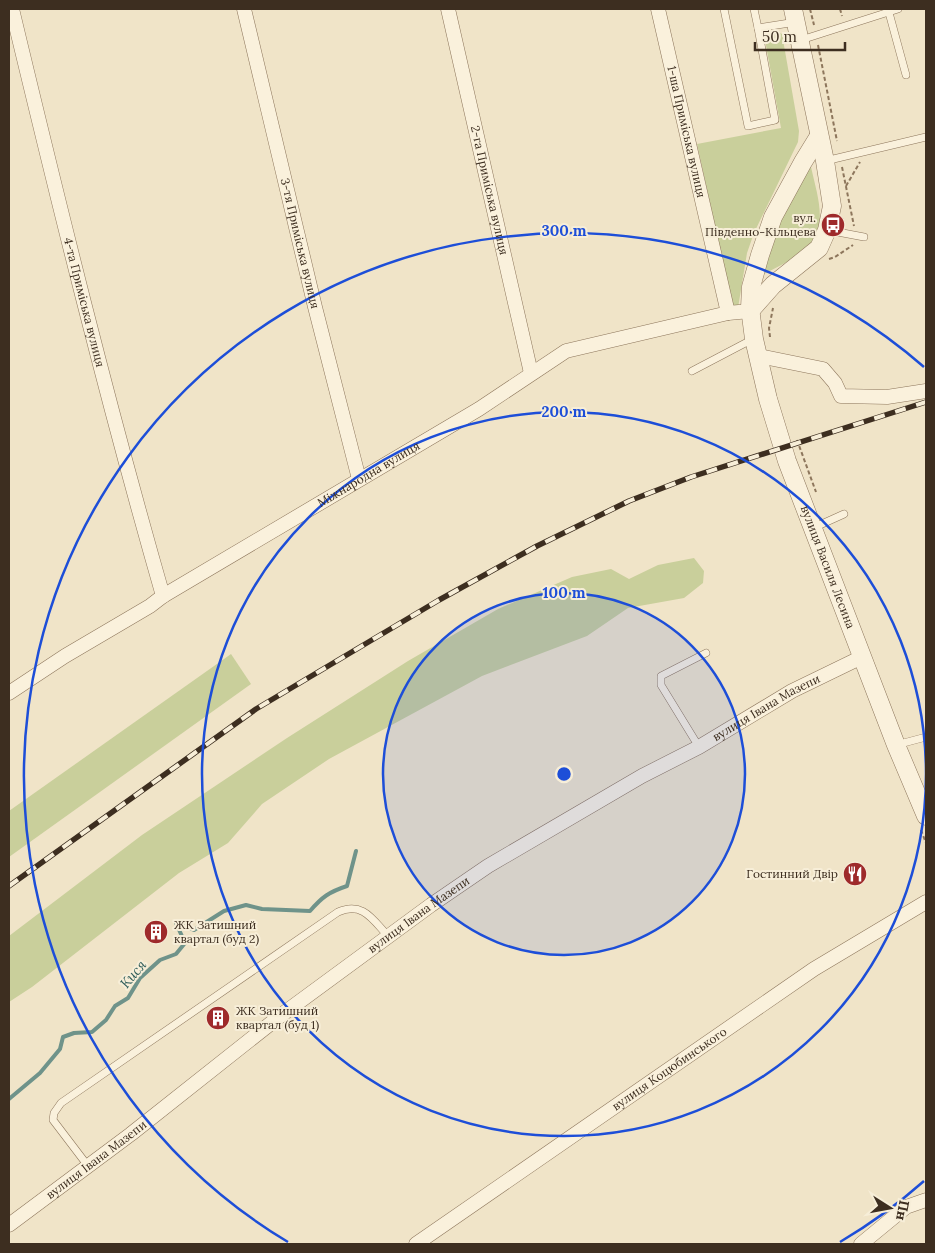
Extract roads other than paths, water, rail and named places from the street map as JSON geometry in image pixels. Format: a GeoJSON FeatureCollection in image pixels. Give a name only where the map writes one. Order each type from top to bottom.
{"type":"FeatureCollection","features":[{"type":"Feature","properties":{"kind":"street","name":"4-та Приміська вулиця"},"geometry":{"type":"LineString","coordinates":[[12,9],[76,273],[163,596]]}},
{"type":"Feature","properties":{"kind":"street","name":"3-тя Приміська вулиця"},"geometry":{"type":"LineString","coordinates":[[244,9],[315,307],[359,479]]}},
{"type":"Feature","properties":{"kind":"street","name":"2-га Приміська вулиця"},"geometry":{"type":"LineString","coordinates":[[448,9],[531,374]]}},
{"type":"Feature","properties":{"kind":"street","name":"1-ша Приміська вулиця"},"geometry":{"type":"LineString","coordinates":[[658,9],[728,313]]}},
{"type":"Feature","properties":{"kind":"street"},"geometry":{"type":"LineString","coordinates":[[750,311],[773,285],[819,248],[832,206],[825,161],[794,15]]}},
{"type":"Feature","properties":{"kind":"street","name":"вулиця Василя Лесина"},"geometry":{"type":"LineString","coordinates":[[819,136],[773,217],[751,287],[750,311],[756,348],[768,398],[785,454],[923,821]]}},
{"type":"Feature","properties":{"kind":"street","name":"Міжнародна вулиця"},"geometry":{"type":"LineString","coordinates":[[9,692],[65,656],[150,606],[163,596],[479,409],[566,350],[728,313],[750,311]]}},
{"type":"Feature","properties":{"kind":"street"},"geometry":{"type":"LineString","coordinates":[[756,348],[823,369],[835,383],[841,396],[887,397],[926,391]]}},
{"type":"Feature","properties":{"kind":"street","name":"вулиця Івана Мазепи"},"geometry":{"type":"LineString","coordinates":[[9,1225],[131,1134],[280,1016],[388,936],[488,866],[642,776],[699,747],[792,690],[862,657]]}},
{"type":"Feature","properties":{"kind":"street","name":"вулиця Коцюбинського"},"geometry":{"type":"LineString","coordinates":[[416,1244],[814,969],[926,902]]}},
{"type":"Feature","properties":{"kind":"street"},"geometry":{"type":"LineString","coordinates":[[861,1244],[906,1208],[926,1200]]}},
{"type":"Feature","properties":{"kind":"lane"},"geometry":{"type":"LineString","coordinates":[[724,9],[748,126],[775,120],[754,9]]}},
{"type":"Feature","properties":{"kind":"lane"},"geometry":{"type":"LineString","coordinates":[[800,40],[888,10],[898,9]]}},
{"type":"Feature","properties":{"kind":"lane"},"geometry":{"type":"LineString","coordinates":[[888,10],[906,75]]}},
{"type":"Feature","properties":{"kind":"lane"},"geometry":{"type":"LineString","coordinates":[[758,28],[794,15]]}},
{"type":"Feature","properties":{"kind":"lane"},"geometry":{"type":"LineString","coordinates":[[825,161],[926,137]]}},
{"type":"Feature","properties":{"kind":"lane"},"geometry":{"type":"LineString","coordinates":[[826,230],[864,237]]}},
{"type":"Feature","properties":{"kind":"lane"},"geometry":{"type":"LineString","coordinates":[[692,371],[756,348]]}},
{"type":"Feature","properties":{"kind":"lane"},"geometry":{"type":"LineString","coordinates":[[813,528],[844,514]]}},
{"type":"Feature","properties":{"kind":"lane"},"geometry":{"type":"LineString","coordinates":[[699,747],[660,681],[661,676],[706,653]]}},
{"type":"Feature","properties":{"kind":"lane"},"geometry":{"type":"LineString","coordinates":[[896,745],[926,737]]}},
{"type":"Feature","properties":{"kind":"lane"},"geometry":{"type":"LineString","coordinates":[[88,1166],[53,1120],[54,1113],[61,1103],[338,912],[348,907],[364,910],[388,936]]}},
{"type":"Feature","properties":{"kind":"waterway","name":"Кися"},"geometry":{"type":"LineString","coordinates":[[9,1099],[40,1073],[60,1049],[63,1037],[74,1033],[92,1032],[106,1020],[115,1006],[128,998],[140,978],[160,960],[176,954],[185,943],[176,923],[194,930],[224,911],[246,905],[262,909],[310,911],[326,896],[335,890],[347,886],[356,851]]}},
{"type":"Feature","properties":{"kind":"railway"},"geometry":{"type":"LineString","coordinates":[[9,886],[256,709],[439,600],[537,546],[629,501],[691,477],[926,402]]}},
{"type":"Feature","properties":{"kind":"place","name":"вул. Південно-Кільцева"},"geometry":{"type":"Point","coordinates":[833,225]}},
{"type":"Feature","properties":{"kind":"place","name":"Гостинний Двір"},"geometry":{"type":"Point","coordinates":[855,874]}},
{"type":"Feature","properties":{"kind":"place","name":"ЖК Затишний квартал (буд 2)"},"geometry":{"type":"Point","coordinates":[156,932]}},
{"type":"Feature","properties":{"kind":"place","name":"ЖК Затишний квартал (буд 1)"},"geometry":{"type":"Point","coordinates":[218,1018]}}]}
